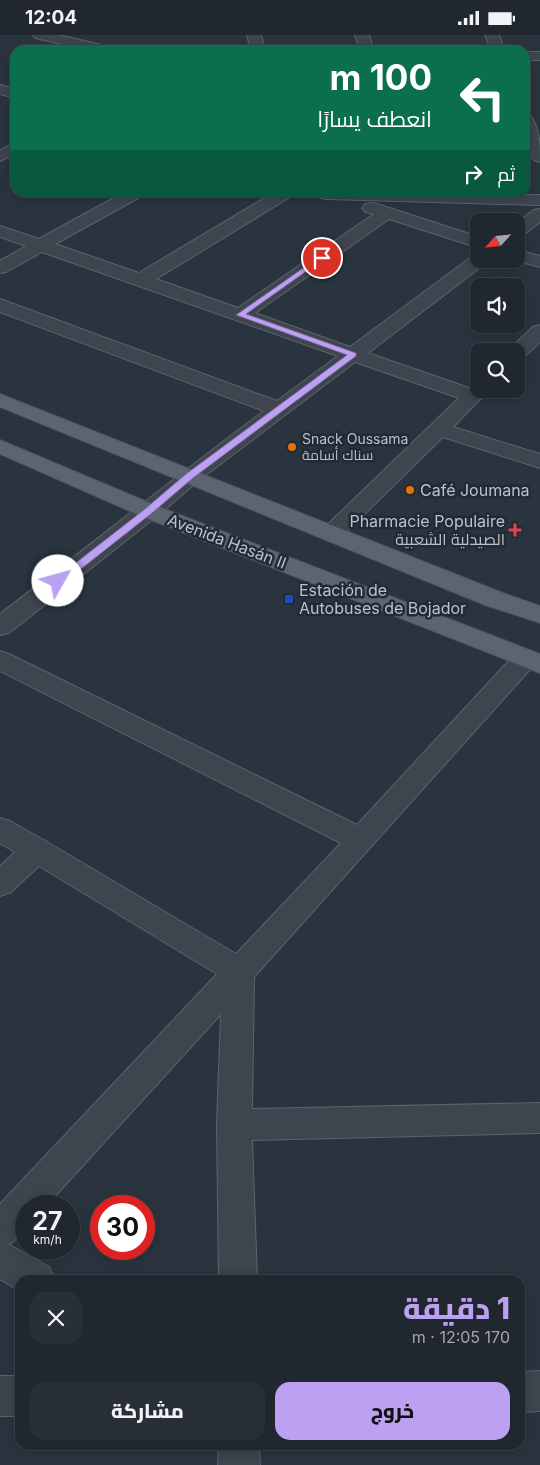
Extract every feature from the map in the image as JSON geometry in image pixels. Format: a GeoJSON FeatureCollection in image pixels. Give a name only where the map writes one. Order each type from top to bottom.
{"type":"FeatureCollection","features":[{"type":"Feature","properties":{"kind":"main road"},"geometry":{"type":"LineString","coordinates":[[0,400],[494,599],[540,615]]}},
{"type":"Feature","properties":{"kind":"main road","name":"Avenida Hasán II"},"geometry":{"type":"LineString","coordinates":[[0,446],[149,511],[532,661]]}},
{"type":"Feature","properties":{"kind":"street"},"geometry":{"type":"LineString","coordinates":[[40,35],[84,45]]}},
{"type":"Feature","properties":{"kind":"street"},"geometry":{"type":"LineString","coordinates":[[530,131],[539,152]]}},
{"type":"Feature","properties":{"kind":"street"},"geometry":{"type":"LineString","coordinates":[[0,268],[127,197]]}},
{"type":"Feature","properties":{"kind":"street"},"geometry":{"type":"LineString","coordinates":[[141,280],[277,197]]}},
{"type":"Feature","properties":{"kind":"street"},"geometry":{"type":"LineString","coordinates":[[337,197],[470,240]]}},
{"type":"Feature","properties":{"kind":"street"},"geometry":{"type":"LineString","coordinates":[[467,197],[540,200]]}},
{"type":"Feature","properties":{"kind":"street"},"geometry":{"type":"LineString","coordinates":[[240,315],[387,213]]}},
{"type":"Feature","properties":{"kind":"street"},"geometry":{"type":"LineString","coordinates":[[525,225],[540,214]]}},
{"type":"Feature","properties":{"kind":"street"},"geometry":{"type":"LineString","coordinates":[[0,231],[353,354],[470,391]]}},
{"type":"Feature","properties":{"kind":"street"},"geometry":{"type":"LineString","coordinates":[[525,258],[540,263]]}},
{"type":"Feature","properties":{"kind":"street"},"geometry":{"type":"LineString","coordinates":[[0,627],[149,511],[190,476],[470,266]]}},
{"type":"Feature","properties":{"kind":"street"},"geometry":{"type":"LineString","coordinates":[[0,305],[279,409]]}},
{"type":"Feature","properties":{"kind":"street"},"geometry":{"type":"LineString","coordinates":[[525,345],[540,331]]}},
{"type":"Feature","properties":{"kind":"street"},"geometry":{"type":"LineString","coordinates":[[331,534],[472,398]]}},
{"type":"Feature","properties":{"kind":"street"},"geometry":{"type":"LineString","coordinates":[[439,429],[540,461]]}},
{"type":"Feature","properties":{"kind":"street"},"geometry":{"type":"LineString","coordinates":[[0,660],[361,839]]}},
{"type":"Feature","properties":{"kind":"street"},"geometry":{"type":"LineString","coordinates":[[0,1230],[361,839],[532,661]]}},
{"type":"Feature","properties":{"kind":"street"},"geometry":{"type":"LineString","coordinates":[[0,829],[238,971]]}},
{"type":"Feature","properties":{"kind":"street"},"geometry":{"type":"LineString","coordinates":[[0,884],[37,850]]}},
{"type":"Feature","properties":{"kind":"street"},"geometry":{"type":"LineString","coordinates":[[238,971],[234,1125],[238,1275]]}},
{"type":"Feature","properties":{"kind":"street"},"geometry":{"type":"LineString","coordinates":[[234,1125],[540,1118]]}},
{"type":"Feature","properties":{"kind":"street"},"geometry":{"type":"LineString","coordinates":[[0,1259],[27,1275]]}},
{"type":"Feature","properties":{"kind":"street"},"geometry":{"type":"LineString","coordinates":[[525,1392],[540,1391]]}},
{"type":"Feature","properties":{"kind":"street"},"geometry":{"type":"LineString","coordinates":[[0,1396],[15,1396]]}},
{"type":"Feature","properties":{"kind":"street"},"geometry":{"type":"LineString","coordinates":[[239,1450],[239,1465]]}},
{"type":"Feature","properties":{"kind":"place","name":"Snack Oussama سناك أسامة"},"geometry":{"type":"Point","coordinates":[292,447]}},
{"type":"Feature","properties":{"kind":"place","name":"Café Joumana"},"geometry":{"type":"Point","coordinates":[410,490]}},
{"type":"Feature","properties":{"kind":"place","name":"Pharmacie Populaire الصيدلية الشعبية"},"geometry":{"type":"Point","coordinates":[515,530]}},
{"type":"Feature","properties":{"kind":"place","name":"Estación de Autobuses de Bojador"},"geometry":{"type":"Point","coordinates":[289,599]}},
{"type":"Feature","properties":{"kind":"route"},"geometry":{"type":"LineString","coordinates":[[58,581],[149,511],[190,476],[353,354],[240,315],[322,258]]}}]}
